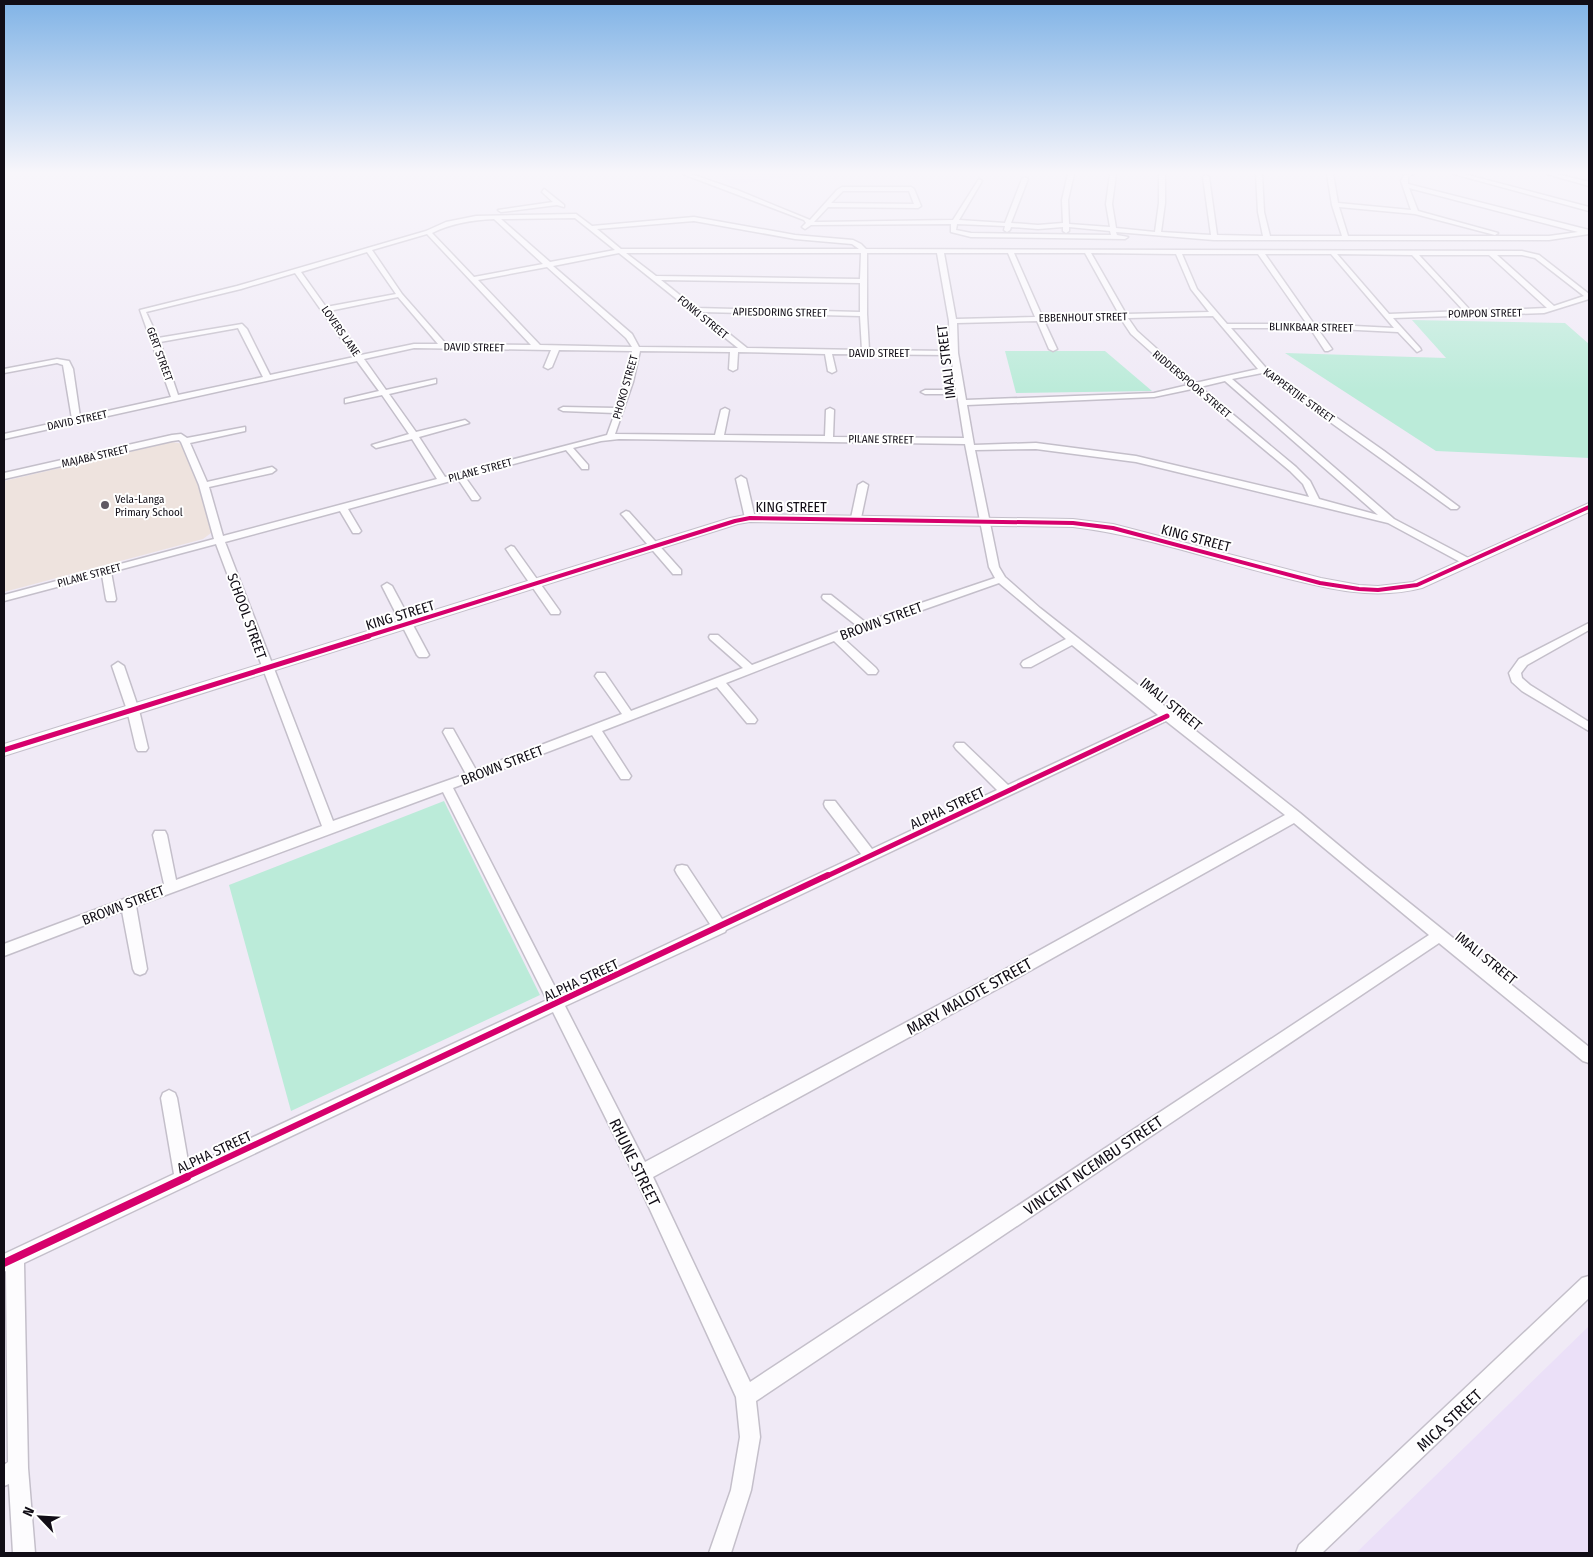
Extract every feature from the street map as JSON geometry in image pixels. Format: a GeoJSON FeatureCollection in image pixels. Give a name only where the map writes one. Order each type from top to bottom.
{"type":"FeatureCollection","features":[{"type":"Feature","properties":{"kind":"street"},"geometry":{"type":"LineString","coordinates":[[297,271],[380,247]]}},
{"type":"Feature","properties":{"kind":"street"},"geometry":{"type":"LineString","coordinates":[[442,247],[538,348]]}},
{"type":"Feature","properties":{"kind":"street","name":"PHOKO STREET"},"geometry":{"type":"LineString","coordinates":[[530,247],[630,336],[636,349],[610,437]]}},
{"type":"Feature","properties":{"kind":"street","name":"FONKI STREET"},"geometry":{"type":"LineString","coordinates":[[613,247],[746,351]]}},
{"type":"Feature","properties":{"kind":"street"},"geometry":{"type":"LineString","coordinates":[[789,251],[791,247]]}},
{"type":"Feature","properties":{"kind":"street"},"geometry":{"type":"LineString","coordinates":[[860,247],[864,251],[863,314],[866,353]]}},
{"type":"Feature","properties":{"kind":"street"},"geometry":{"type":"LineString","coordinates":[[1290,252],[1298,247]]}},
{"type":"Feature","properties":{"kind":"street"},"geometry":{"type":"LineString","coordinates":[[369,250],[400,294],[444,347]]}},
{"type":"Feature","properties":{"kind":"street"},"geometry":{"type":"LineString","coordinates":[[474,279],[618,251],[647,250],[1535,254],[1589,297]]}},
{"type":"Feature","properties":{"kind":"street","name":"IMALI STREET"},"geometry":{"type":"LineString","coordinates":[[940,251],[953,321],[954,353],[970,445],[987,523],[994,567],[1001,579],[1073,640],[1295,816],[1361,872],[1589,1056]]}},
{"type":"Feature","properties":{"kind":"street"},"geometry":{"type":"LineString","coordinates":[[1010,251],[1053,349]]}},
{"type":"Feature","properties":{"kind":"street","name":"RIDDERSPOOR STREET"},"geometry":{"type":"LineString","coordinates":[[1087,251],[1123,317],[1134,332],[1195,387],[1298,474],[1307,483],[1315,501]]}},
{"type":"Feature","properties":{"kind":"street","name":"KAPPERTJIE STREET"},"geometry":{"type":"LineString","coordinates":[[1178,251],[1194,289],[1213,314],[1263,370],[1381,453],[1454,508]]}},
{"type":"Feature","properties":{"kind":"street"},"geometry":{"type":"LineString","coordinates":[[1260,252],[1310,326],[1328,349]]}},
{"type":"Feature","properties":{"kind":"street"},"geometry":{"type":"LineString","coordinates":[[1332,252],[1417,350]]}},
{"type":"Feature","properties":{"kind":"street"},"geometry":{"type":"LineString","coordinates":[[1414,253],[1469,313]]}},
{"type":"Feature","properties":{"kind":"street"},"geometry":{"type":"LineString","coordinates":[[1491,254],[1553,309]]}},
{"type":"Feature","properties":{"kind":"street","name":"LOVERS LANE"},"geometry":{"type":"LineString","coordinates":[[297,271],[326,309],[414,435],[442,480]]}},
{"type":"Feature","properties":{"kind":"street","name":"GERT STREET"},"geometry":{"type":"LineString","coordinates":[[175,398],[156,341],[142,311],[239,288],[297,271]]}},
{"type":"Feature","properties":{"kind":"street"},"geometry":{"type":"LineString","coordinates":[[654,278],[863,281]]}},
{"type":"Feature","properties":{"kind":"street"},"geometry":{"type":"LineString","coordinates":[[326,309],[400,294]]}},
{"type":"Feature","properties":{"kind":"street","name":"POMPON STREET"},"geometry":{"type":"LineString","coordinates":[[1387,316],[1536,312],[1553,309],[1589,297]]}},
{"type":"Feature","properties":{"kind":"street","name":"APIESDORING STREET"},"geometry":{"type":"LineString","coordinates":[[696,310],[863,314]]}},
{"type":"Feature","properties":{"kind":"street","name":"EBBENHOUT STREET"},"geometry":{"type":"LineString","coordinates":[[953,321],[1213,314]]}},
{"type":"Feature","properties":{"kind":"street"},"geometry":{"type":"LineString","coordinates":[[156,341],[239,326],[243,329],[268,378]]}},
{"type":"Feature","properties":{"kind":"street","name":"BLINKBAAR STREET"},"geometry":{"type":"LineString","coordinates":[[1224,326],[1310,326],[1399,330]]}},
{"type":"Feature","properties":{"kind":"street","name":"DAVID STREET"},"geometry":{"type":"LineString","coordinates":[[4,436],[408,347],[954,353]]}},
{"type":"Feature","properties":{"kind":"street"},"geometry":{"type":"LineString","coordinates":[[548,367],[556,348]]}},
{"type":"Feature","properties":{"kind":"street"},"geometry":{"type":"LineString","coordinates":[[734,351],[734,369]]}},
{"type":"Feature","properties":{"kind":"street"},"geometry":{"type":"LineString","coordinates":[[828,352],[832,372]]}},
{"type":"Feature","properties":{"kind":"street"},"geometry":{"type":"LineString","coordinates":[[4,371],[51,362],[64,362],[69,369],[76,420]]}},
{"type":"Feature","properties":{"kind":"street"},"geometry":{"type":"LineString","coordinates":[[925,392],[962,397],[1140,396],[1195,387],[1263,370]]}},
{"type":"Feature","properties":{"kind":"street"},"geometry":{"type":"LineString","coordinates":[[1227,379],[1392,521],[1468,562]]}},
{"type":"Feature","properties":{"kind":"street"},"geometry":{"type":"LineString","coordinates":[[348,401],[433,381]]}},
{"type":"Feature","properties":{"kind":"street"},"geometry":{"type":"LineString","coordinates":[[563,409],[619,411]]}},
{"type":"Feature","properties":{"kind":"street"},"geometry":{"type":"LineString","coordinates":[[719,437],[725,410]]}},
{"type":"Feature","properties":{"kind":"street"},"geometry":{"type":"LineString","coordinates":[[829,438],[830,410]]}},
{"type":"Feature","properties":{"kind":"street"},"geometry":{"type":"LineString","coordinates":[[376,445],[465,422]]}},
{"type":"Feature","properties":{"kind":"street"},"geometry":{"type":"LineString","coordinates":[[185,441],[242,429]]}},
{"type":"Feature","properties":{"kind":"street","name":"PILANE STREET"},"geometry":{"type":"LineString","coordinates":[[4,598],[442,480],[610,437],[829,438],[970,445],[1036,446],[1074,450],[1163,465],[1392,521]]}},
{"type":"Feature","properties":{"kind":"street","name":"MAJABA STREET"},"geometry":{"type":"LineString","coordinates":[[4,476],[172,438],[181,438],[185,441]]}},
{"type":"Feature","properties":{"kind":"street","name":"SCHOOL STREET"},"geometry":{"type":"LineString","coordinates":[[185,441],[204,485],[219,540],[266,668],[329,828]]}},
{"type":"Feature","properties":{"kind":"street"},"geometry":{"type":"LineString","coordinates":[[568,447],[585,467]]}},
{"type":"Feature","properties":{"kind":"street"},"geometry":{"type":"LineString","coordinates":[[204,485],[272,470]]}},
{"type":"Feature","properties":{"kind":"street"},"geometry":{"type":"LineString","coordinates":[[460,476],[474,498]]}},
{"type":"Feature","properties":{"kind":"street"},"geometry":{"type":"LineString","coordinates":[[741,480],[750,518]]}},
{"type":"Feature","properties":{"kind":"street"},"geometry":{"type":"LineString","coordinates":[[856,518],[863,485]]}},
{"type":"Feature","properties":{"kind":"street"},"geometry":{"type":"LineString","coordinates":[[342,507],[356,531]]}},
{"type":"Feature","properties":{"kind":"street","name":"KING STREET"},"geometry":{"type":"LineString","coordinates":[[4,750],[750,518],[856,518],[987,523],[1073,522],[1100,525],[1322,583],[1363,590],[1405,588],[1428,580],[1589,507]]}},
{"type":"Feature","properties":{"kind":"street"},"geometry":{"type":"LineString","coordinates":[[626,514],[677,572]]}},
{"type":"Feature","properties":{"kind":"street"},"geometry":{"type":"LineString","coordinates":[[511,549],[555,612]]}},
{"type":"Feature","properties":{"kind":"street"},"geometry":{"type":"LineString","coordinates":[[106,571],[111,599]]}},
{"type":"Feature","properties":{"kind":"street","name":"BROWN STREET"},"geometry":{"type":"LineString","coordinates":[[4,950],[473,776],[864,626],[1001,579]]}},
{"type":"Feature","properties":{"kind":"street"},"geometry":{"type":"LineString","coordinates":[[387,586],[423,655]]}},
{"type":"Feature","properties":{"kind":"street"},"geometry":{"type":"LineString","coordinates":[[827,597],[864,626]]}},
{"type":"Feature","properties":{"kind":"street"},"geometry":{"type":"LineString","coordinates":[[1589,626],[1523,662],[1515,668],[1514,673],[1518,681],[1526,688],[1589,727]]}},
{"type":"Feature","properties":{"kind":"street"},"geometry":{"type":"LineString","coordinates":[[714,636],[750,669]]}},
{"type":"Feature","properties":{"kind":"street"},"geometry":{"type":"LineString","coordinates":[[836,637],[872,671]]}},
{"type":"Feature","properties":{"kind":"street"},"geometry":{"type":"LineString","coordinates":[[1027,664],[1073,640]]}},
{"type":"Feature","properties":{"kind":"street"},"geometry":{"type":"LineString","coordinates":[[118,666],[142,748]]}},
{"type":"Feature","properties":{"kind":"street"},"geometry":{"type":"LineString","coordinates":[[601,676],[629,716]]}},
{"type":"Feature","properties":{"kind":"street"},"geometry":{"type":"LineString","coordinates":[[719,682],[751,720]]}},
{"type":"Feature","properties":{"kind":"street","name":"ALPHA STREET"},"geometry":{"type":"LineString","coordinates":[[9,1261],[1167,716]]}},
{"type":"Feature","properties":{"kind":"street"},"geometry":{"type":"LineString","coordinates":[[594,730],[625,776]]}},
{"type":"Feature","properties":{"kind":"street"},"geometry":{"type":"LineString","coordinates":[[449,732],[473,776]]}},
{"type":"Feature","properties":{"kind":"street"},"geometry":{"type":"LineString","coordinates":[[960,746],[1007,792]]}},
{"type":"Feature","properties":{"kind":"street","name":"RHUNE STREET"},"geometry":{"type":"LineString","coordinates":[[446,786],[642,1173],[746,1396],[750,1437],[741,1490],[720,1553]]}},
{"type":"Feature","properties":{"kind":"street"},"geometry":{"type":"LineString","coordinates":[[830,804],[870,856]]}},
{"type":"Feature","properties":{"kind":"street","name":"MARY MALOTE STREET"},"geometry":{"type":"LineString","coordinates":[[642,1173],[987,987],[1295,816]]}},
{"type":"Feature","properties":{"kind":"street"},"geometry":{"type":"LineString","coordinates":[[160,835],[171,887]]}},
{"type":"Feature","properties":{"kind":"street"},"geometry":{"type":"LineString","coordinates":[[682,870],[720,928]]}},
{"type":"Feature","properties":{"kind":"street"},"geometry":{"type":"LineString","coordinates":[[128,903],[140,969]]}},
{"type":"Feature","properties":{"kind":"street","name":"VINCENT NCEMBU STREET"},"geometry":{"type":"LineString","coordinates":[[746,1396],[1440,935]]}},
{"type":"Feature","properties":{"kind":"street"},"geometry":{"type":"LineString","coordinates":[[168,1098],[183,1179]]}},
{"type":"Feature","properties":{"kind":"street"},"geometry":{"type":"LineString","coordinates":[[9,1261],[11,1472],[24,1553]]}},
{"type":"Feature","properties":{"kind":"street","name":"MICA STREET"},"geometry":{"type":"LineString","coordinates":[[1307,1553],[1589,1286]]}},
{"type":"Feature","properties":{"kind":"shaded area","name":"Vela-Langa Primary School"},"geometry":{"type":"Polygon","coordinates":[[[172,442],[184,444],[215,530],[203,539],[4,592],[4,481],[172,442]]]}},
{"type":"Feature","properties":{"kind":"shaded area"},"geometry":{"type":"Polygon","coordinates":[[[1589,1326],[1589,1553],[1356,1553],[1589,1326]]]}},
{"type":"Feature","properties":{"kind":"green space"},"geometry":{"type":"Polygon","coordinates":[[[1412,320],[1565,323],[1589,344],[1589,458],[1436,451],[1285,353],[1446,358],[1412,320]]]}},
{"type":"Feature","properties":{"kind":"green space"},"geometry":{"type":"Polygon","coordinates":[[[1005,351],[1105,351],[1152,391],[1016,393],[1005,351]]]}},
{"type":"Feature","properties":{"kind":"green space"},"geometry":{"type":"Polygon","coordinates":[[[444,801],[540,995],[291,1111],[229,885],[444,801]]]}},
{"type":"Feature","properties":{"kind":"cycle path"},"geometry":{"type":"LineString","coordinates":[[4,750],[735,521],[750,518],[1073,523],[1113,528],[1151,537],[1320,583],[1340,587],[1378,590],[1398,589],[1417,585],[1589,507]]}},
{"type":"Feature","properties":{"kind":"cycle path"},"geometry":{"type":"LineString","coordinates":[[4,1263],[1167,716]]}},
{"type":"Feature","properties":{"kind":"place","name":"Vela-Langa Primary School"},"geometry":{"type":"Point","coordinates":[105,505]}}]}
